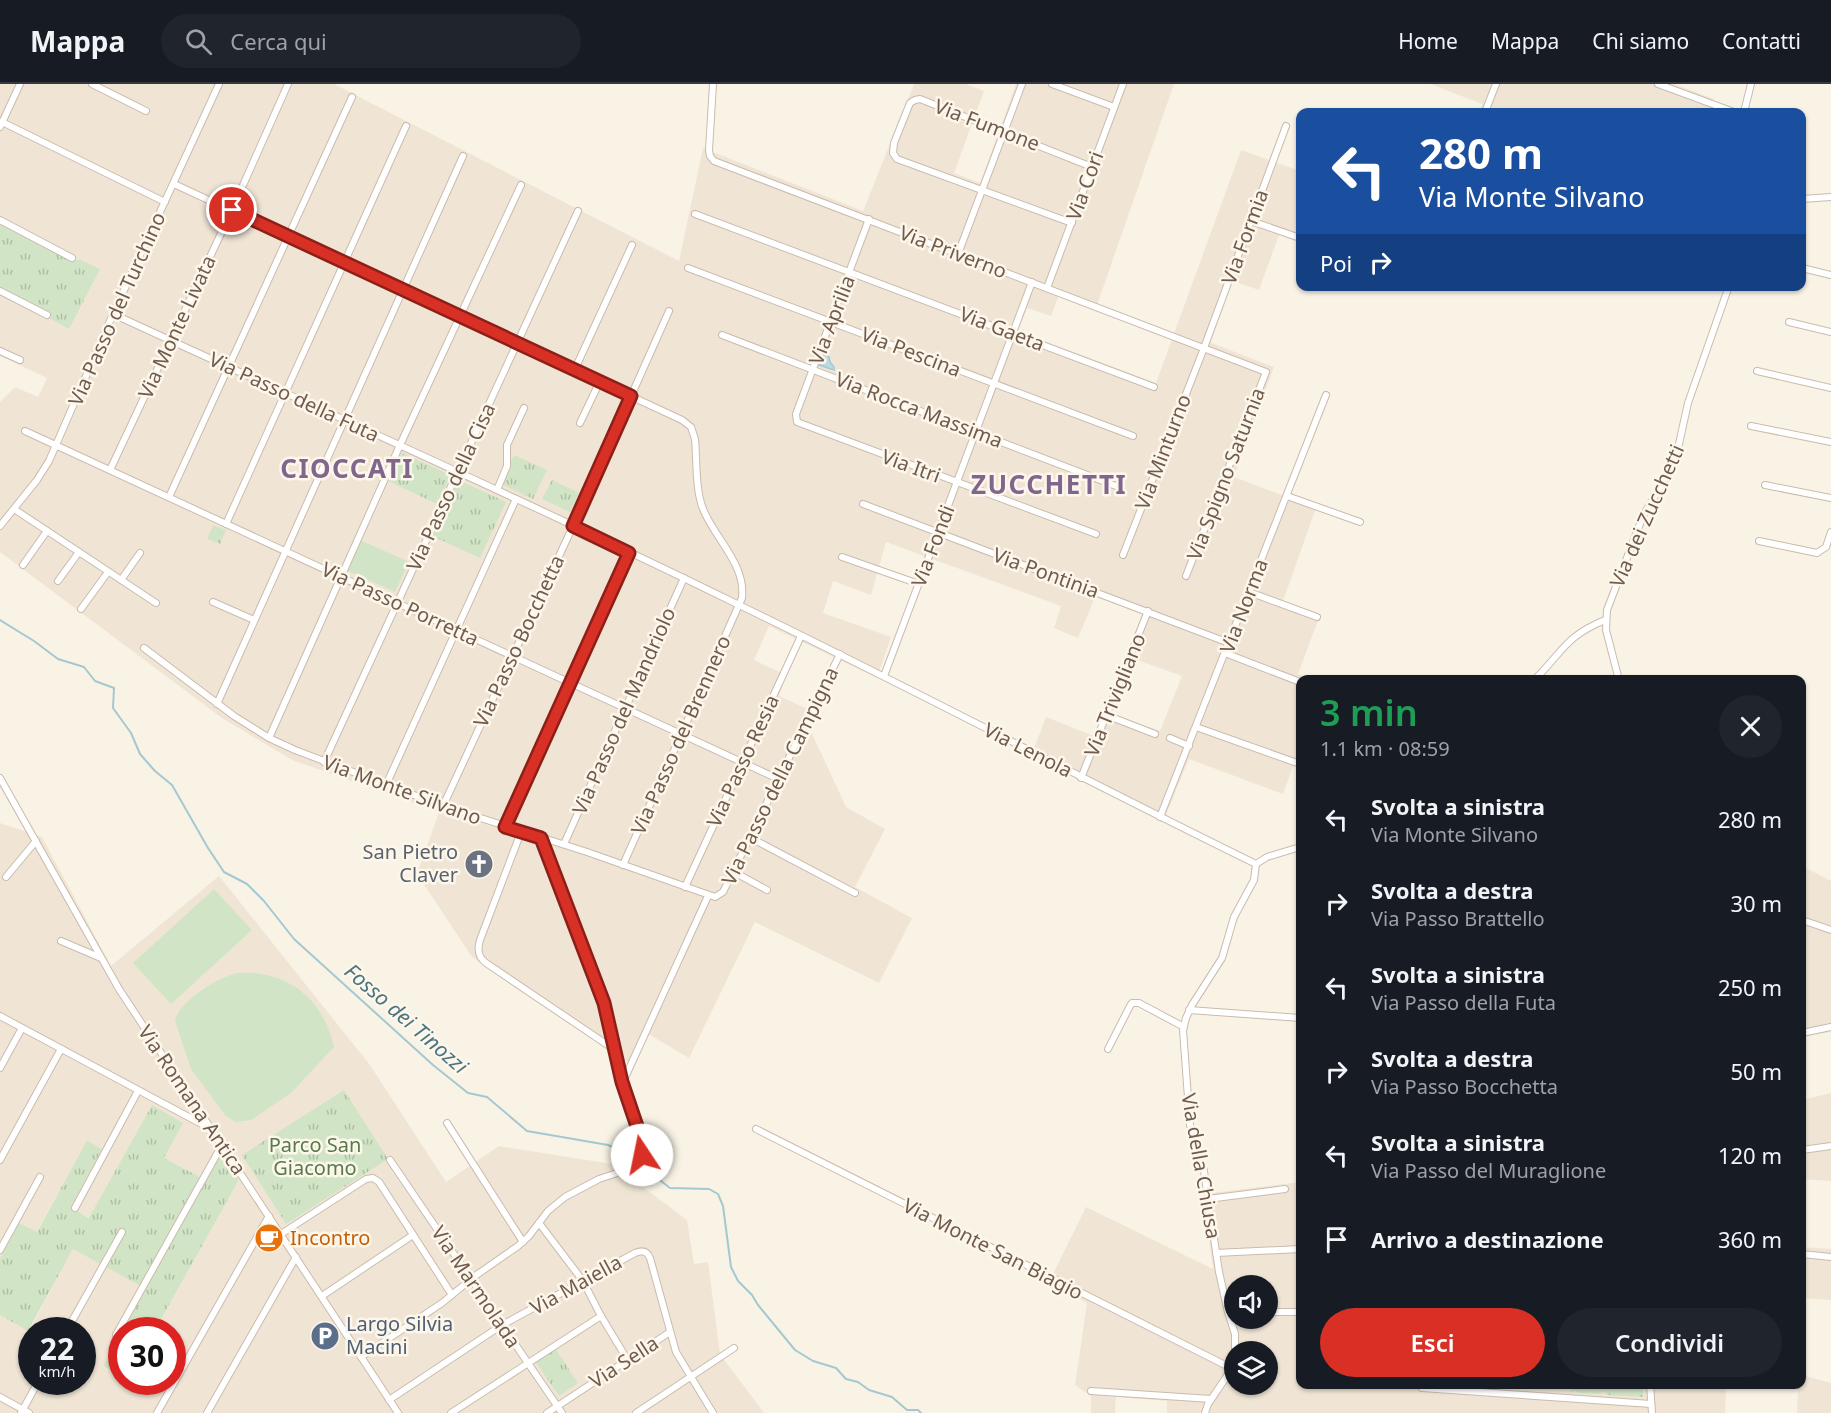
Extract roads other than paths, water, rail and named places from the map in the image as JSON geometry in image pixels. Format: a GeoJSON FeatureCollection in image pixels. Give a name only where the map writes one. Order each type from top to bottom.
{"type":"FeatureCollection","features":[{"type":"Feature","properties":{"kind":"street"},"geometry":{"type":"LineString","coordinates":[[20,84],[1,124],[165,202]]}},
{"type":"Feature","properties":{"kind":"street"},"geometry":{"type":"LineString","coordinates":[[92,84],[146,111]]}},
{"type":"Feature","properties":{"kind":"street","name":"Via Passo del Turchino"},"geometry":{"type":"LineString","coordinates":[[0,526],[41,474],[56,445],[112,314],[219,84]]}},
{"type":"Feature","properties":{"kind":"street","name":"Via Monte Livata"},"geometry":{"type":"LineString","coordinates":[[111,470],[288,84]]}},
{"type":"Feature","properties":{"kind":"street","name":"Via Priverno"},"geometry":{"type":"LineString","coordinates":[[713,84],[708,150],[712,160],[1266,372]]}},
{"type":"Feature","properties":{"kind":"street"},"geometry":{"type":"LineString","coordinates":[[958,254],[1022,84]]}},
{"type":"Feature","properties":{"kind":"street"},"geometry":{"type":"LineString","coordinates":[[1052,84],[1114,107]]}},
{"type":"Feature","properties":{"kind":"street","name":"Via Cori"},"geometry":{"type":"LineString","coordinates":[[1047,288],[1123,84]]}},
{"type":"Feature","properties":{"kind":"street"},"geometry":{"type":"LineString","coordinates":[[1487,108],[1496,84]]}},
{"type":"Feature","properties":{"kind":"street"},"geometry":{"type":"LineString","coordinates":[[1658,84],[1723,108]]}},
{"type":"Feature","properties":{"kind":"street"},"geometry":{"type":"LineString","coordinates":[[1744,108],[1751,84]]}},
{"type":"Feature","properties":{"kind":"street"},"geometry":{"type":"LineString","coordinates":[[169,498],[352,97]]}},
{"type":"Feature","properties":{"kind":"street","name":"Via Fumone"},"geometry":{"type":"LineString","coordinates":[[1071,223],[896,158],[893,150],[896,139],[910,103],[917,99],[1092,167]]}},
{"type":"Feature","properties":{"kind":"street"},"geometry":{"type":"LineString","coordinates":[[226,524],[406,126]]}},
{"type":"Feature","properties":{"kind":"street","name":"Via Formia"},"geometry":{"type":"LineString","coordinates":[[1204,348],[1286,126]]}},
{"type":"Feature","properties":{"kind":"street"},"geometry":{"type":"LineString","coordinates":[[217,704],[463,156]]}},
{"type":"Feature","properties":{"kind":"street"},"geometry":{"type":"LineString","coordinates":[[174,184],[575,369],[689,425],[694,434],[701,503],[705,514],[739,572],[742,587],[740,605]]}},
{"type":"Feature","properties":{"kind":"street"},"geometry":{"type":"LineString","coordinates":[[269,738],[400,445],[521,185]]}},
{"type":"Feature","properties":{"kind":"street"},"geometry":{"type":"LineString","coordinates":[[1806,199],[1831,197]]}},
{"type":"Feature","properties":{"kind":"street","name":"Via Passo della Cisa"},"geometry":{"type":"LineString","coordinates":[[324,762],[579,211]]}},
{"type":"Feature","properties":{"kind":"street","name":"Via Gaeta"},"geometry":{"type":"LineString","coordinates":[[695,214],[1154,387]]}},
{"type":"Feature","properties":{"kind":"street","name":"Via Aprilia"},"geometry":{"type":"LineString","coordinates":[[796,420],[796,414],[869,219]]}},
{"type":"Feature","properties":{"kind":"street"},"geometry":{"type":"LineString","coordinates":[[0,220],[72,258]]}},
{"type":"Feature","properties":{"kind":"street"},"geometry":{"type":"LineString","coordinates":[[1251,221],[1296,237]]}},
{"type":"Feature","properties":{"kind":"street"},"geometry":{"type":"LineString","coordinates":[[575,369],[632,245]]}},
{"type":"Feature","properties":{"kind":"street"},"geometry":{"type":"LineString","coordinates":[[1806,269],[1830,275],[1831,267]]}},
{"type":"Feature","properties":{"kind":"street","name":"Via Pescina"},"geometry":{"type":"LineString","coordinates":[[688,268],[1133,436]]}},
{"type":"Feature","properties":{"kind":"street","name":"Via Fondi"},"geometry":{"type":"LineString","coordinates":[[884,676],[1032,282]]}},
{"type":"Feature","properties":{"kind":"street"},"geometry":{"type":"LineString","coordinates":[[0,291],[47,315]]}},
{"type":"Feature","properties":{"kind":"street","name":"Via dei Zucchetti"},"geometry":{"type":"LineString","coordinates":[[1618,675],[1606,634],[1605,620],[1608,607],[1640,522],[1675,462],[1688,403],[1704,353],[1728,291]]}},
{"type":"Feature","properties":{"kind":"street","name":"Via Passo Bocchetta"},"geometry":{"type":"LineString","coordinates":[[443,806],[573,526],[669,311]]}},
{"type":"Feature","properties":{"kind":"street","name":"Via Passo della Futa"},"geometry":{"type":"LineString","coordinates":[[112,314],[458,471],[801,636]]}},
{"type":"Feature","properties":{"kind":"street"},"geometry":{"type":"LineString","coordinates":[[1789,322],[1831,332]]}},
{"type":"Feature","properties":{"kind":"street","name":"Via Rocca Massima"},"geometry":{"type":"LineString","coordinates":[[722,335],[1116,486]]}},
{"type":"Feature","properties":{"kind":"street","name":"Via Minturno"},"geometry":{"type":"LineString","coordinates":[[1123,555],[1204,348]]}},
{"type":"Feature","properties":{"kind":"street"},"geometry":{"type":"LineString","coordinates":[[0,351],[20,360]]}},
{"type":"Feature","properties":{"kind":"street"},"geometry":{"type":"LineString","coordinates":[[1757,371],[1831,388]]}},
{"type":"Feature","properties":{"kind":"street","name":"Via Spigno Saturnia"},"geometry":{"type":"LineString","coordinates":[[1186,576],[1266,372]]}},
{"type":"Feature","properties":{"kind":"street"},"geometry":{"type":"LineString","coordinates":[[580,423],[600,381]]}},
{"type":"Feature","properties":{"kind":"street","name":"Via Norma"},"geometry":{"type":"LineString","coordinates":[[1160,818],[1326,395]]}},
{"type":"Feature","properties":{"kind":"street"},"geometry":{"type":"LineString","coordinates":[[497,490],[507,466],[507,445],[524,408]]}},
{"type":"Feature","properties":{"kind":"street","name":"Via Itri"},"geometry":{"type":"LineString","coordinates":[[796,420],[801,425],[1096,534]]}},
{"type":"Feature","properties":{"kind":"street"},"geometry":{"type":"LineString","coordinates":[[1751,426],[1831,442]]}},
{"type":"Feature","properties":{"kind":"street","name":"Via Passo Porretta"},"geometry":{"type":"LineString","coordinates":[[25,431],[774,777]]}},
{"type":"Feature","properties":{"kind":"street"},"geometry":{"type":"LineString","coordinates":[[1765,485],[1831,498]]}},
{"type":"Feature","properties":{"kind":"street"},"geometry":{"type":"LineString","coordinates":[[1287,496],[1360,522]]}},
{"type":"Feature","properties":{"kind":"street"},"geometry":{"type":"LineString","coordinates":[[386,785],[516,499]]}},
{"type":"Feature","properties":{"kind":"street","name":"Via Pontinia"},"geometry":{"type":"LineString","coordinates":[[863,504],[1229,643]]}},
{"type":"Feature","properties":{"kind":"street"},"geometry":{"type":"LineString","coordinates":[[14,509],[156,603]]}},
{"type":"Feature","properties":{"kind":"street"},"geometry":{"type":"LineString","coordinates":[[23,566],[47,531]]}},
{"type":"Feature","properties":{"kind":"street"},"geometry":{"type":"LineString","coordinates":[[1759,541],[1817,553],[1825,549],[1831,531]]}},
{"type":"Feature","properties":{"kind":"street"},"geometry":{"type":"LineString","coordinates":[[58,581],[78,552]]}},
{"type":"Feature","properties":{"kind":"street"},"geometry":{"type":"LineString","coordinates":[[121,580],[140,553]]}},
{"type":"Feature","properties":{"kind":"street"},"geometry":{"type":"LineString","coordinates":[[505,827],[629,553]]}},
{"type":"Feature","properties":{"kind":"street"},"geometry":{"type":"LineString","coordinates":[[842,556],[919,584]]}},
{"type":"Feature","properties":{"kind":"street"},"geometry":{"type":"LineString","coordinates":[[81,609],[108,572]]}},
{"type":"Feature","properties":{"kind":"street","name":"Via Passo del Mandriolo"},"geometry":{"type":"LineString","coordinates":[[564,844],[684,578]]}},
{"type":"Feature","properties":{"kind":"street"},"geometry":{"type":"LineString","coordinates":[[1249,592],[1317,617]]}},
{"type":"Feature","properties":{"kind":"street"},"geometry":{"type":"LineString","coordinates":[[213,602],[254,620]]}},
{"type":"Feature","properties":{"kind":"street","name":"Via Passo del Brennero"},"geometry":{"type":"LineString","coordinates":[[623,865],[740,605]]}},
{"type":"Feature","properties":{"kind":"street","name":"Via Trivigliano"},"geometry":{"type":"LineString","coordinates":[[1081,778],[1148,611]]}},
{"type":"Feature","properties":{"kind":"street"},"geometry":{"type":"LineString","coordinates":[[1538,675],[1571,638],[1584,629],[1605,620]]}},
{"type":"Feature","properties":{"kind":"street","name":"Via Lenola"},"geometry":{"type":"LineString","coordinates":[[801,636],[884,676],[1160,818],[1256,864]]}},
{"type":"Feature","properties":{"kind":"street","name":"Via Passo Resia"},"geometry":{"type":"LineString","coordinates":[[685,887],[801,636]]}},
{"type":"Feature","properties":{"kind":"street","name":"Via Monte Silvano"},"geometry":{"type":"LineString","coordinates":[[144,648],[217,704],[269,738],[324,762],[443,806],[564,844],[708,896],[717,897]]}},
{"type":"Feature","properties":{"kind":"street"},"geometry":{"type":"LineString","coordinates":[[1225,653],[1296,680]]}},
{"type":"Feature","properties":{"kind":"street","name":"Via Passo della Campigna"},"geometry":{"type":"LineString","coordinates":[[717,897],[723,892],[840,654]]}},
{"type":"Feature","properties":{"kind":"street"},"geometry":{"type":"LineString","coordinates":[[1106,715],[1155,734]]}},
{"type":"Feature","properties":{"kind":"street"},"geometry":{"type":"LineString","coordinates":[[1196,727],[1296,763]]}},
{"type":"Feature","properties":{"kind":"street"},"geometry":{"type":"LineString","coordinates":[[1170,738],[1189,746]]}},
{"type":"Feature","properties":{"kind":"street","name":"Via Romana Antica"},"geometry":{"type":"LineString","coordinates":[[0,778],[122,994],[398,1413]]}},
{"type":"Feature","properties":{"kind":"street"},"geometry":{"type":"LineString","coordinates":[[521,832],[480,940],[479,955],[486,963],[615,1050]]}},
{"type":"Feature","properties":{"kind":"street"},"geometry":{"type":"LineString","coordinates":[[749,837],[855,893]]}},
{"type":"Feature","properties":{"kind":"street"},"geometry":{"type":"LineString","coordinates":[[361,1357],[452,1295],[523,1242],[550,1208],[572,1192],[639,1163],[642,1141],[622,1082],[600,993],[541,838]]}},
{"type":"Feature","properties":{"kind":"street"},"geometry":{"type":"LineString","coordinates":[[6,877],[36,841]]}},
{"type":"Feature","properties":{"kind":"street"},"geometry":{"type":"LineString","coordinates":[[1256,864],[1264,858],[1296,848]]}},
{"type":"Feature","properties":{"kind":"street","name":"Via della Chiusa"},"geometry":{"type":"LineString","coordinates":[[1224,1284],[1216,1253],[1203,1167],[1190,1125],[1184,1027],[1189,1010],[1220,962],[1234,917],[1254,880],[1256,864]]}},
{"type":"Feature","properties":{"kind":"street"},"geometry":{"type":"LineString","coordinates":[[732,871],[767,890]]}},
{"type":"Feature","properties":{"kind":"street"},"geometry":{"type":"LineString","coordinates":[[622,1082],[708,896]]}},
{"type":"Feature","properties":{"kind":"street"},"geometry":{"type":"LineString","coordinates":[[1806,921],[1831,930]]}},
{"type":"Feature","properties":{"kind":"street"},"geometry":{"type":"LineString","coordinates":[[61,941],[101,958]]}},
{"type":"Feature","properties":{"kind":"street"},"geometry":{"type":"LineString","coordinates":[[1108,1049],[1130,1006],[1135,1002],[1184,1027]]}},
{"type":"Feature","properties":{"kind":"street"},"geometry":{"type":"LineString","coordinates":[[1189,1010],[1296,1018]]}},
{"type":"Feature","properties":{"kind":"street"},"geometry":{"type":"LineString","coordinates":[[0,1016],[213,1131]]}},
{"type":"Feature","properties":{"kind":"street"},"geometry":{"type":"LineString","coordinates":[[1806,1032],[1831,1027]]}},
{"type":"Feature","properties":{"kind":"street"},"geometry":{"type":"LineString","coordinates":[[0,1068],[22,1028]]}},
{"type":"Feature","properties":{"kind":"street"},"geometry":{"type":"LineString","coordinates":[[0,1160],[60,1049]]}},
{"type":"Feature","properties":{"kind":"street"},"geometry":{"type":"LineString","coordinates":[[75,1208],[138,1091]]}},
{"type":"Feature","properties":{"kind":"street"},"geometry":{"type":"LineString","coordinates":[[447,1123],[523,1242]]}},
{"type":"Feature","properties":{"kind":"street","name":"Via Monte San Biagio"},"geometry":{"type":"LineString","coordinates":[[756,1129],[1224,1364]]}},
{"type":"Feature","properties":{"kind":"street"},"geometry":{"type":"LineString","coordinates":[[126,1317],[222,1145]]}},
{"type":"Feature","properties":{"kind":"street"},"geometry":{"type":"LineString","coordinates":[[1806,1149],[1831,1146]]}},
{"type":"Feature","properties":{"kind":"street","name":"Via Marmolada"},"geometry":{"type":"LineString","coordinates":[[390,1160],[562,1413]]}},
{"type":"Feature","properties":{"kind":"street"},"geometry":{"type":"LineString","coordinates":[[0,1250],[39,1177]]}},
{"type":"Feature","properties":{"kind":"street"},"geometry":{"type":"LineString","coordinates":[[281,1234],[371,1178],[379,1182],[452,1295]]}},
{"type":"Feature","properties":{"kind":"street"},"geometry":{"type":"LineString","coordinates":[[1208,1199],[1285,1189]]}},
{"type":"Feature","properties":{"kind":"street"},"geometry":{"type":"LineString","coordinates":[[157,1413],[269,1215]]}},
{"type":"Feature","properties":{"kind":"street"},"geometry":{"type":"LineString","coordinates":[[539,1223],[583,1281],[627,1359]]}},
{"type":"Feature","properties":{"kind":"street"},"geometry":{"type":"LineString","coordinates":[[74,1317],[122,1232]]}},
{"type":"Feature","properties":{"kind":"street"},"geometry":{"type":"LineString","coordinates":[[322,1296],[413,1235]]}},
{"type":"Feature","properties":{"kind":"street"},"geometry":{"type":"LineString","coordinates":[[1216,1253],[1296,1249]]}},
{"type":"Feature","properties":{"kind":"street","name":"Via Maiella"},"geometry":{"type":"LineString","coordinates":[[389,1400],[502,1325],[637,1252],[645,1252],[650,1257],[670,1332]]}},
{"type":"Feature","properties":{"kind":"street"},"geometry":{"type":"LineString","coordinates":[[1806,1254],[1831,1257]]}},
{"type":"Feature","properties":{"kind":"street"},"geometry":{"type":"LineString","coordinates":[[207,1413],[296,1257]]}},
{"type":"Feature","properties":{"kind":"street"},"geometry":{"type":"LineString","coordinates":[[1278,1312],[1296,1312]]}},
{"type":"Feature","properties":{"kind":"street"},"geometry":{"type":"LineString","coordinates":[[452,1413],[601,1316]]}},
{"type":"Feature","properties":{"kind":"street"},"geometry":{"type":"LineString","coordinates":[[670,1332],[677,1355],[713,1413]]}},
{"type":"Feature","properties":{"kind":"street","name":"Via Sella"},"geometry":{"type":"LineString","coordinates":[[547,1413],[670,1332]]}},
{"type":"Feature","properties":{"kind":"street"},"geometry":{"type":"LineString","coordinates":[[636,1413],[734,1348]]}},
{"type":"Feature","properties":{"kind":"street"},"geometry":{"type":"LineString","coordinates":[[1205,1413],[1224,1379]]}},
{"type":"Feature","properties":{"kind":"street"},"geometry":{"type":"LineString","coordinates":[[1436,1389],[1652,1404]]}},
{"type":"Feature","properties":{"kind":"street"},"geometry":{"type":"LineString","coordinates":[[1650,1389],[1652,1413]]}},
{"type":"Feature","properties":{"kind":"street"},"geometry":{"type":"LineString","coordinates":[[1091,1391],[1211,1399]]}},
{"type":"Feature","properties":{"kind":"street"},"geometry":{"type":"LineString","coordinates":[[0,1397],[24,1412],[32,1395]]}},
{"type":"Feature","properties":{"kind":"water"},"geometry":{"type":"Polygon","coordinates":[[[826,355],[834,370],[819,365],[822,356],[826,355]]]}},
{"type":"Feature","properties":{"kind":"waterway","name":"Fosso dei Tinozzi"},"geometry":{"type":"LineString","coordinates":[[0,620],[58,659],[84,667],[95,681],[114,688],[113,708],[131,733],[140,754],[172,785],[224,872],[247,884],[264,901],[294,939],[433,1065],[468,1093],[487,1097],[527,1131],[608,1145],[624,1152],[670,1188],[709,1189],[718,1194],[723,1206],[731,1267],[738,1281],[752,1295],[795,1350],[813,1361],[836,1368],[846,1379],[858,1382],[869,1390],[892,1397],[907,1410],[918,1410],[921,1413]]}},
{"type":"Feature","properties":{"kind":"place","name":"San Pietro Claver"},"geometry":{"type":"Point","coordinates":[479,864]}},
{"type":"Feature","properties":{"kind":"place","name":"Incontro"},"geometry":{"type":"Point","coordinates":[269,1238]}},
{"type":"Feature","properties":{"kind":"place","name":"Largo Silvia Macini"},"geometry":{"type":"Point","coordinates":[325,1336]}},
{"type":"Feature","properties":{"kind":"district","name":"CIOCCATI"},"geometry":{"type":"Point","coordinates":[347,469]}},
{"type":"Feature","properties":{"kind":"district","name":"ZUCCHETTI"},"geometry":{"type":"Point","coordinates":[1049,485]}},
{"type":"Feature","properties":{"kind":"park label","name":"Parco San Giacomo"},"geometry":{"type":"Point","coordinates":[315,1156]}}]}
